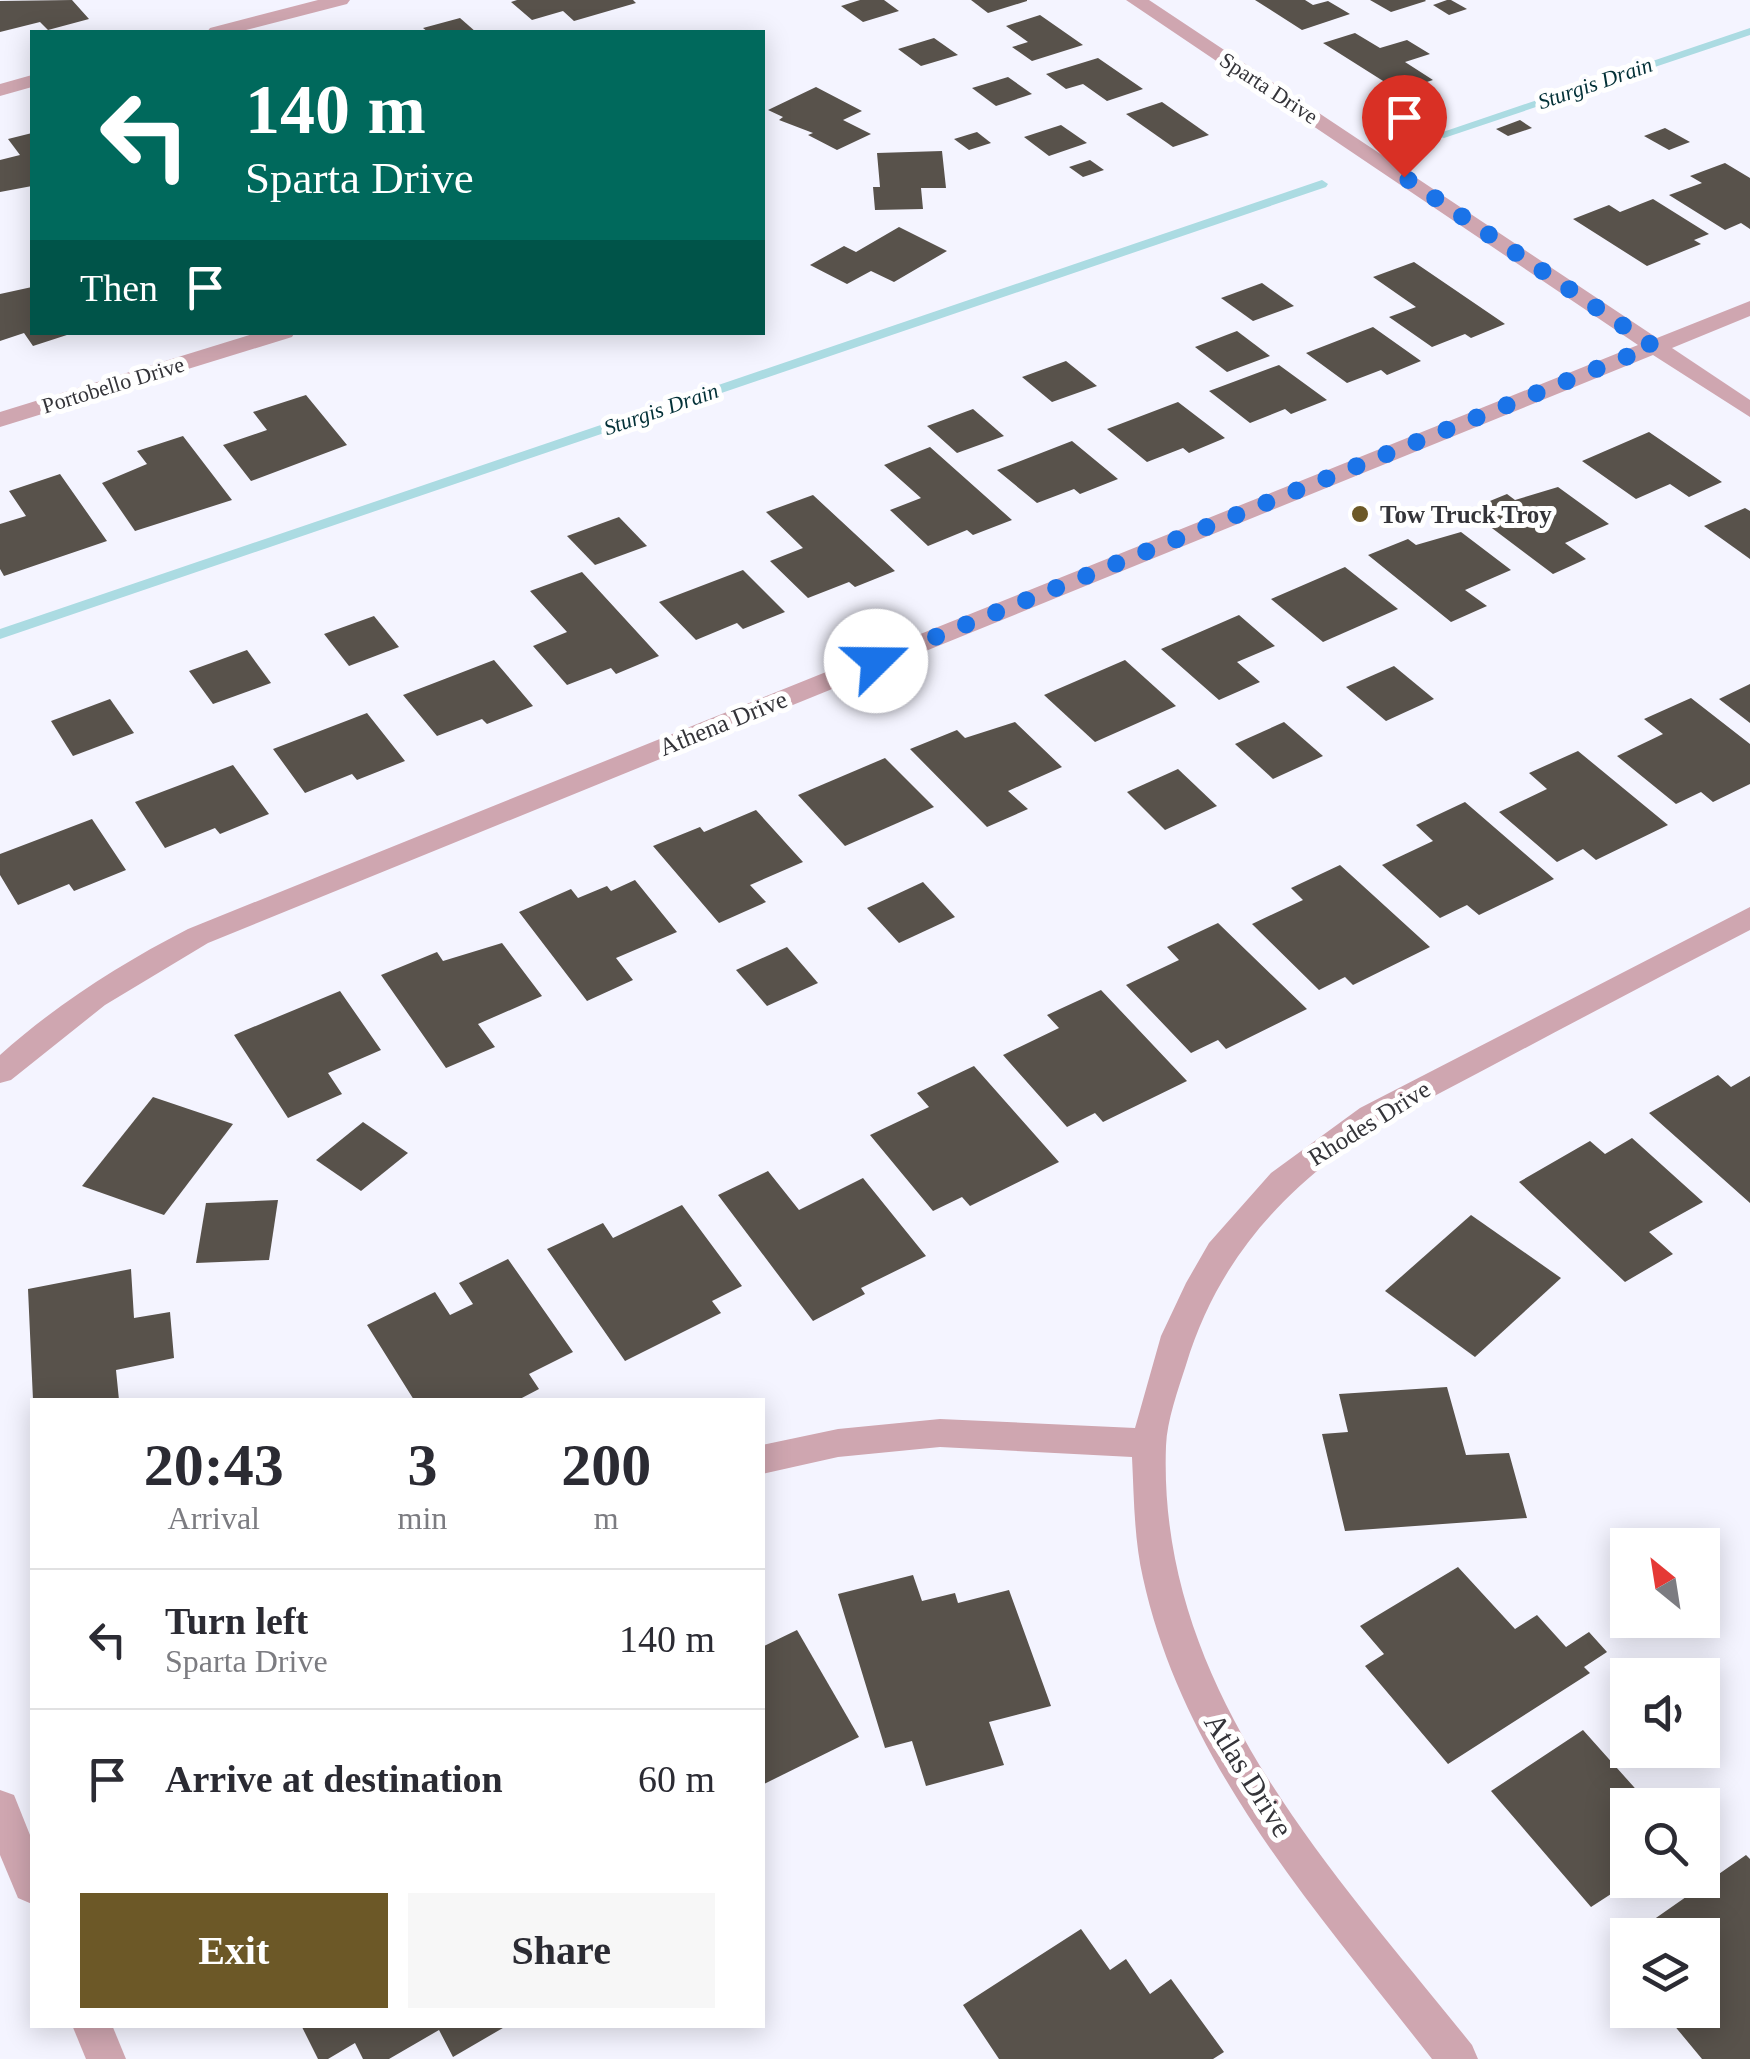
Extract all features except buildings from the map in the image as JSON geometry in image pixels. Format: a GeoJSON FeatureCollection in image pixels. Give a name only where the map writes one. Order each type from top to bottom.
{"type":"FeatureCollection","features":[{"type":"Feature","properties":{"kind":"street"},"geometry":{"type":"LineString","coordinates":[[225,30],[340,0]]}},
{"type":"Feature","properties":{"kind":"street","name":"Sparta Drive"},"geometry":{"type":"LineString","coordinates":[[1136,0],[1750,410]]}},
{"type":"Feature","properties":{"kind":"street"},"geometry":{"type":"LineString","coordinates":[[0,90],[30,82]]}},
{"type":"Feature","properties":{"kind":"street","name":"Athena Drive"},"geometry":{"type":"LineString","coordinates":[[0,1072],[102,990],[198,936],[1750,308]]}},
{"type":"Feature","properties":{"kind":"street","name":"Portobello Drive"},"geometry":{"type":"LineString","coordinates":[[0,420],[274,335]]}},
{"type":"Feature","properties":{"kind":"street","name":"Rhodes Drive"},"geometry":{"type":"LineString","coordinates":[[1149,1443],[1160,1386],[1189,1302],[1226,1242],[1269,1192],[1321,1148],[1371,1116],[1750,918]]}},
{"type":"Feature","properties":{"kind":"street"},"geometry":{"type":"LineString","coordinates":[[765,1459],[838,1443],[940,1433],[1149,1443]]}},
{"type":"Feature","properties":{"kind":"street","name":"Atlas Drive"},"geometry":{"type":"LineString","coordinates":[[1149,1443],[1161,1580],[1176,1637],[1199,1694],[1232,1756],[1273,1818],[1458,2059]]}},
{"type":"Feature","properties":{"kind":"street"},"geometry":{"type":"LineString","coordinates":[[13,1815],[30,1878]]}},
{"type":"Feature","properties":{"kind":"street"},"geometry":{"type":"LineString","coordinates":[[93,2028],[106,2059]]}},
{"type":"Feature","properties":{"kind":"waterway","name":"Sturgis Drain"},"geometry":{"type":"LineString","coordinates":[[1440,135],[1750,31]]}},
{"type":"Feature","properties":{"kind":"waterway","name":"Sturgis Drain"},"geometry":{"type":"LineString","coordinates":[[0,634],[1322,184]]}},
{"type":"Feature","properties":{"kind":"place","name":"Tow Truck Troy"},"geometry":{"type":"Point","coordinates":[1360,514]}},
{"type":"Feature","properties":{"kind":"route"},"geometry":{"type":"LineString","coordinates":[[876,661],[1653,346],[1404,177]]}}]}
